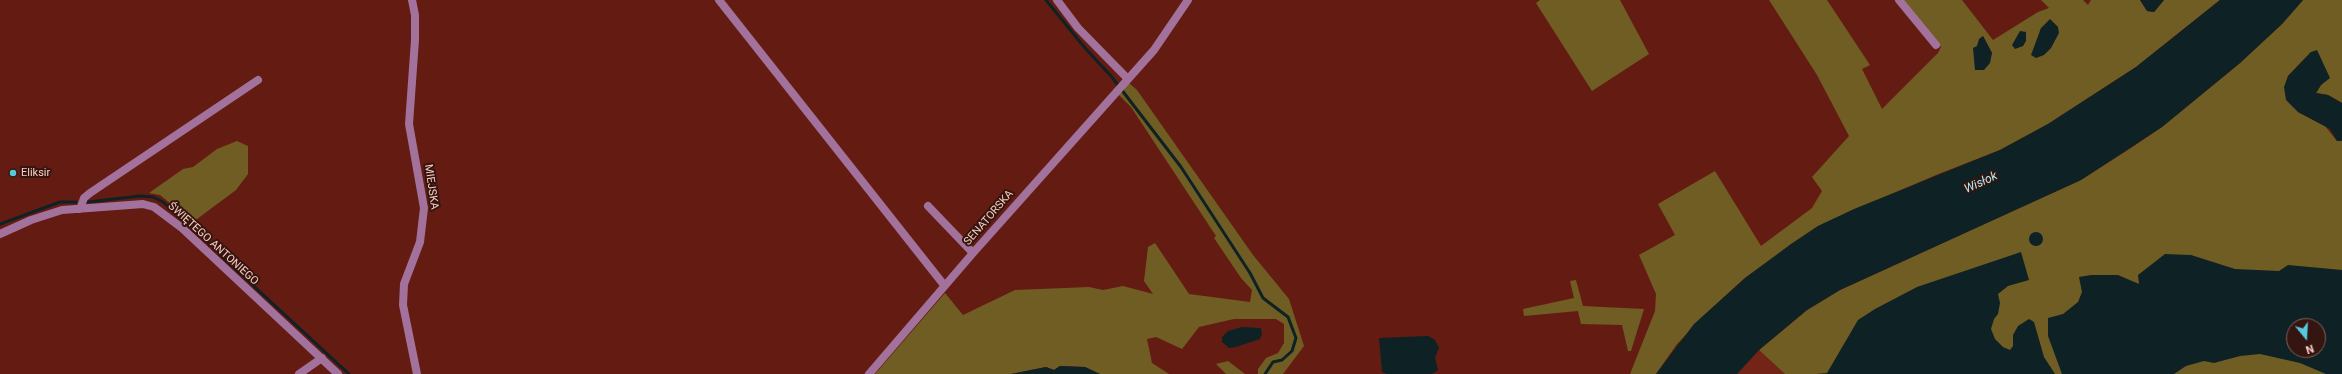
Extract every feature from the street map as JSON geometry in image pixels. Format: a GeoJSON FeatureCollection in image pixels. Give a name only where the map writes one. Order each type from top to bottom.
{"type":"FeatureCollection","features":[{"type":"Feature","properties":{"kind":"street","name":"MIEJSKA"},"geometry":{"type":"LineString","coordinates":[[412,0],[415,33],[408,124],[424,208],[420,242],[404,284],[403,305],[417,374]]}},
{"type":"Feature","properties":{"kind":"street"},"geometry":{"type":"LineString","coordinates":[[719,0],[944,285]]}},
{"type":"Feature","properties":{"kind":"street"},"geometry":{"type":"LineString","coordinates":[[1057,0],[1078,28],[1127,78]]}},
{"type":"Feature","properties":{"kind":"street","name":"SENATORSKA"},"geometry":{"type":"LineString","coordinates":[[869,374],[944,285],[1168,32],[1188,0]]}},
{"type":"Feature","properties":{"kind":"street"},"geometry":{"type":"LineString","coordinates":[[1900,0],[1936,45]]}},
{"type":"Feature","properties":{"kind":"street"},"geometry":{"type":"LineString","coordinates":[[80,209],[84,198],[258,80]]}},
{"type":"Feature","properties":{"kind":"street","name":"ŚWIĘTEGO ANTONIEGO"},"geometry":{"type":"LineString","coordinates":[[0,234],[40,216],[62,210],[143,204],[161,210],[338,374]]}},
{"type":"Feature","properties":{"kind":"street"},"geometry":{"type":"LineString","coordinates":[[928,206],[973,253]]}},
{"type":"Feature","properties":{"kind":"street"},"geometry":{"type":"LineString","coordinates":[[299,374],[322,358]]}},
{"type":"Feature","properties":{"kind":"shaded area"},"geometry":{"type":"Polygon","coordinates":[[[1540,0],[1620,0],[1649,54],[1592,91],[1536,3],[1540,0]]]}},
{"type":"Feature","properties":{"kind":"shaded area"},"geometry":{"type":"Polygon","coordinates":[[[1769,0],[1827,0],[1870,65],[1862,69],[1882,109],[1938,53],[1941,47],[1902,0],[1962,0],[1993,40],[2038,12],[2049,8],[2041,0],[2083,0],[2088,5],[2091,0],[2140,0],[2147,11],[2154,12],[2164,0],[2220,0],[2136,67],[2048,124],[2000,150],[1936,175],[1818,226],[1745,278],[1709,311],[1677,344],[1656,374],[1630,374],[1655,311],[1656,294],[1639,255],[1675,235],[1658,204],[1715,171],[1761,246],[1812,208],[1822,191],[1812,177],[1849,136],[1817,75],[1769,0]],[[2041,28],[2036,47],[2032,55],[2051,48],[2041,28]],[[1983,36],[1977,46],[1975,69],[1992,53],[1983,36]]]}},
{"type":"Feature","properties":{"kind":"shaded area"},"geometry":{"type":"Polygon","coordinates":[[[2303,0],[2342,0],[2342,103],[2328,95],[2316,93],[2321,85],[2311,52],[2288,76],[2298,112],[2325,126],[2337,141],[2342,141],[2342,374],[1785,374],[1759,350],[1807,310],[1840,290],[2081,180],[2162,127],[2240,63],[2282,24],[2303,0]]]}},
{"type":"Feature","properties":{"kind":"shaded area"},"geometry":{"type":"Polygon","coordinates":[[[1129,83],[1137,90],[1253,255],[1289,299],[1304,346],[1283,374],[1258,374],[1258,369],[1266,358],[1278,353],[1284,343],[1284,324],[1276,319],[1234,319],[1199,327],[1182,349],[1156,337],[1147,339],[1152,363],[1169,374],[1100,374],[1085,367],[1060,366],[1054,370],[1046,367],[1011,374],[875,374],[945,293],[963,315],[1015,290],[1089,287],[1103,290],[1123,286],[1153,294],[1144,281],[1148,247],[1155,243],[1189,294],[1250,302],[1252,290],[1241,278],[1214,238],[1216,236],[1131,107],[1119,95],[1129,83]]]}},
{"type":"Feature","properties":{"kind":"shaded area"},"geometry":{"type":"Polygon","coordinates":[[[237,141],[248,146],[248,174],[236,190],[193,222],[160,195],[149,193],[183,169],[193,167],[217,149],[237,141]]]}},
{"type":"Feature","properties":{"kind":"shaded area"},"geometry":{"type":"Polygon","coordinates":[[[1576,280],[1583,306],[1644,309],[1631,351],[1628,351],[1622,325],[1581,324],[1578,311],[1524,316],[1523,309],[1574,298],[1570,281],[1576,280]]]}},
{"type":"Feature","properties":{"kind":"shaded area"},"geometry":{"type":"Polygon","coordinates":[[[1759,350],[1785,374],[1737,374],[1759,350]]]}},
{"type":"Feature","properties":{"kind":"shaded area"},"geometry":{"type":"Polygon","coordinates":[[[1228,361],[1245,374],[1226,374],[1216,364],[1228,361]]]}},
{"type":"Feature","properties":{"kind":"water"},"geometry":{"type":"Polygon","coordinates":[[[2140,0],[2164,0],[2154,12],[2147,11],[2140,0]]]}},
{"type":"Feature","properties":{"kind":"water","name":"Wisłok"},"geometry":{"type":"Polygon","coordinates":[[[2220,0],[2303,0],[2282,24],[2240,63],[2162,127],[2081,180],[1840,290],[1807,310],[1759,350],[1737,374],[1656,374],[1694,324],[1745,278],[1818,226],[1854,209],[2000,150],[2048,124],[2136,67],[2220,0]]]}},
{"type":"Feature","properties":{"kind":"water"},"geometry":{"type":"Polygon","coordinates":[[[2050,19],[2058,27],[2059,33],[2051,48],[2044,55],[2036,58],[2031,55],[2041,28],[2050,19]]]}},
{"type":"Feature","properties":{"kind":"water"},"geometry":{"type":"Polygon","coordinates":[[[2020,31],[2026,32],[2026,41],[2023,46],[2015,49],[2012,45],[2020,31]]]}},
{"type":"Feature","properties":{"kind":"water"},"geometry":{"type":"Polygon","coordinates":[[[1983,36],[1992,53],[1990,63],[1984,70],[1975,70],[1973,48],[1977,46],[1979,39],[1983,36]]]}},
{"type":"Feature","properties":{"kind":"water"},"geometry":{"type":"Polygon","coordinates":[[[2317,50],[2330,78],[2321,85],[2316,93],[2328,95],[2342,103],[2342,141],[2337,141],[2330,129],[2298,112],[2286,100],[2284,87],[2288,76],[2311,52],[2317,50]]]}},
{"type":"Feature","properties":{"kind":"water"},"geometry":{"type":"Polygon","coordinates":[[[2036,232],[2041,234],[2043,239],[2041,244],[2036,246],[2031,244],[2029,239],[2031,234],[2036,232]]]}},
{"type":"Feature","properties":{"kind":"water"},"geometry":{"type":"Polygon","coordinates":[[[2021,252],[2029,280],[2008,286],[1998,294],[2000,303],[1998,314],[1994,319],[1991,329],[1995,339],[2003,347],[2010,350],[2013,346],[2013,335],[2018,326],[2029,319],[2034,322],[2044,357],[2055,374],[1816,374],[1827,373],[1858,320],[1875,309],[1917,287],[2021,252]]]}},
{"type":"Feature","properties":{"kind":"water"},"geometry":{"type":"Polygon","coordinates":[[[2165,254],[2191,255],[2235,269],[2279,271],[2288,265],[2342,270],[2342,374],[2326,374],[2300,363],[2260,354],[2240,356],[2214,363],[2204,361],[2186,366],[2174,374],[2062,374],[2048,336],[2048,318],[2063,314],[2078,302],[2082,292],[2079,277],[2091,275],[2118,275],[2139,284],[2138,275],[2165,254]]]}},
{"type":"Feature","properties":{"kind":"water"},"geometry":{"type":"Polygon","coordinates":[[[1242,327],[1261,328],[1262,334],[1260,339],[1229,348],[1222,342],[1222,337],[1228,331],[1242,327]]]}},
{"type":"Feature","properties":{"kind":"water"},"geometry":{"type":"Polygon","coordinates":[[[1428,336],[1435,340],[1439,348],[1435,358],[1438,370],[1432,374],[1387,374],[1382,372],[1379,338],[1428,336]]]}},
{"type":"Feature","properties":{"kind":"water"},"geometry":{"type":"Polygon","coordinates":[[[1060,366],[1085,367],[1100,374],[1011,374],[1046,367],[1054,370],[1060,366]]]}},
{"type":"Feature","properties":{"kind":"waterway"},"geometry":{"type":"LineString","coordinates":[[1046,0],[1085,48],[1111,76],[1181,167],[1250,273],[1263,298],[1288,317],[1296,338],[1292,351],[1282,360],[1273,362],[1265,374]]}},
{"type":"Feature","properties":{"kind":"waterway"},"geometry":{"type":"LineString","coordinates":[[88,202],[140,196],[153,197],[163,202],[187,224]]}},
{"type":"Feature","properties":{"kind":"waterway"},"geometry":{"type":"LineString","coordinates":[[0,224],[60,202],[76,202]]}},
{"type":"Feature","properties":{"kind":"waterway"},"geometry":{"type":"LineString","coordinates":[[198,234],[208,243]]}},
{"type":"Feature","properties":{"kind":"waterway"},"geometry":{"type":"LineString","coordinates":[[219,254],[349,374]]}},
{"type":"Feature","properties":{"kind":"place","name":"Eliksir"},"geometry":{"type":"Point","coordinates":[13,173]}}]}
